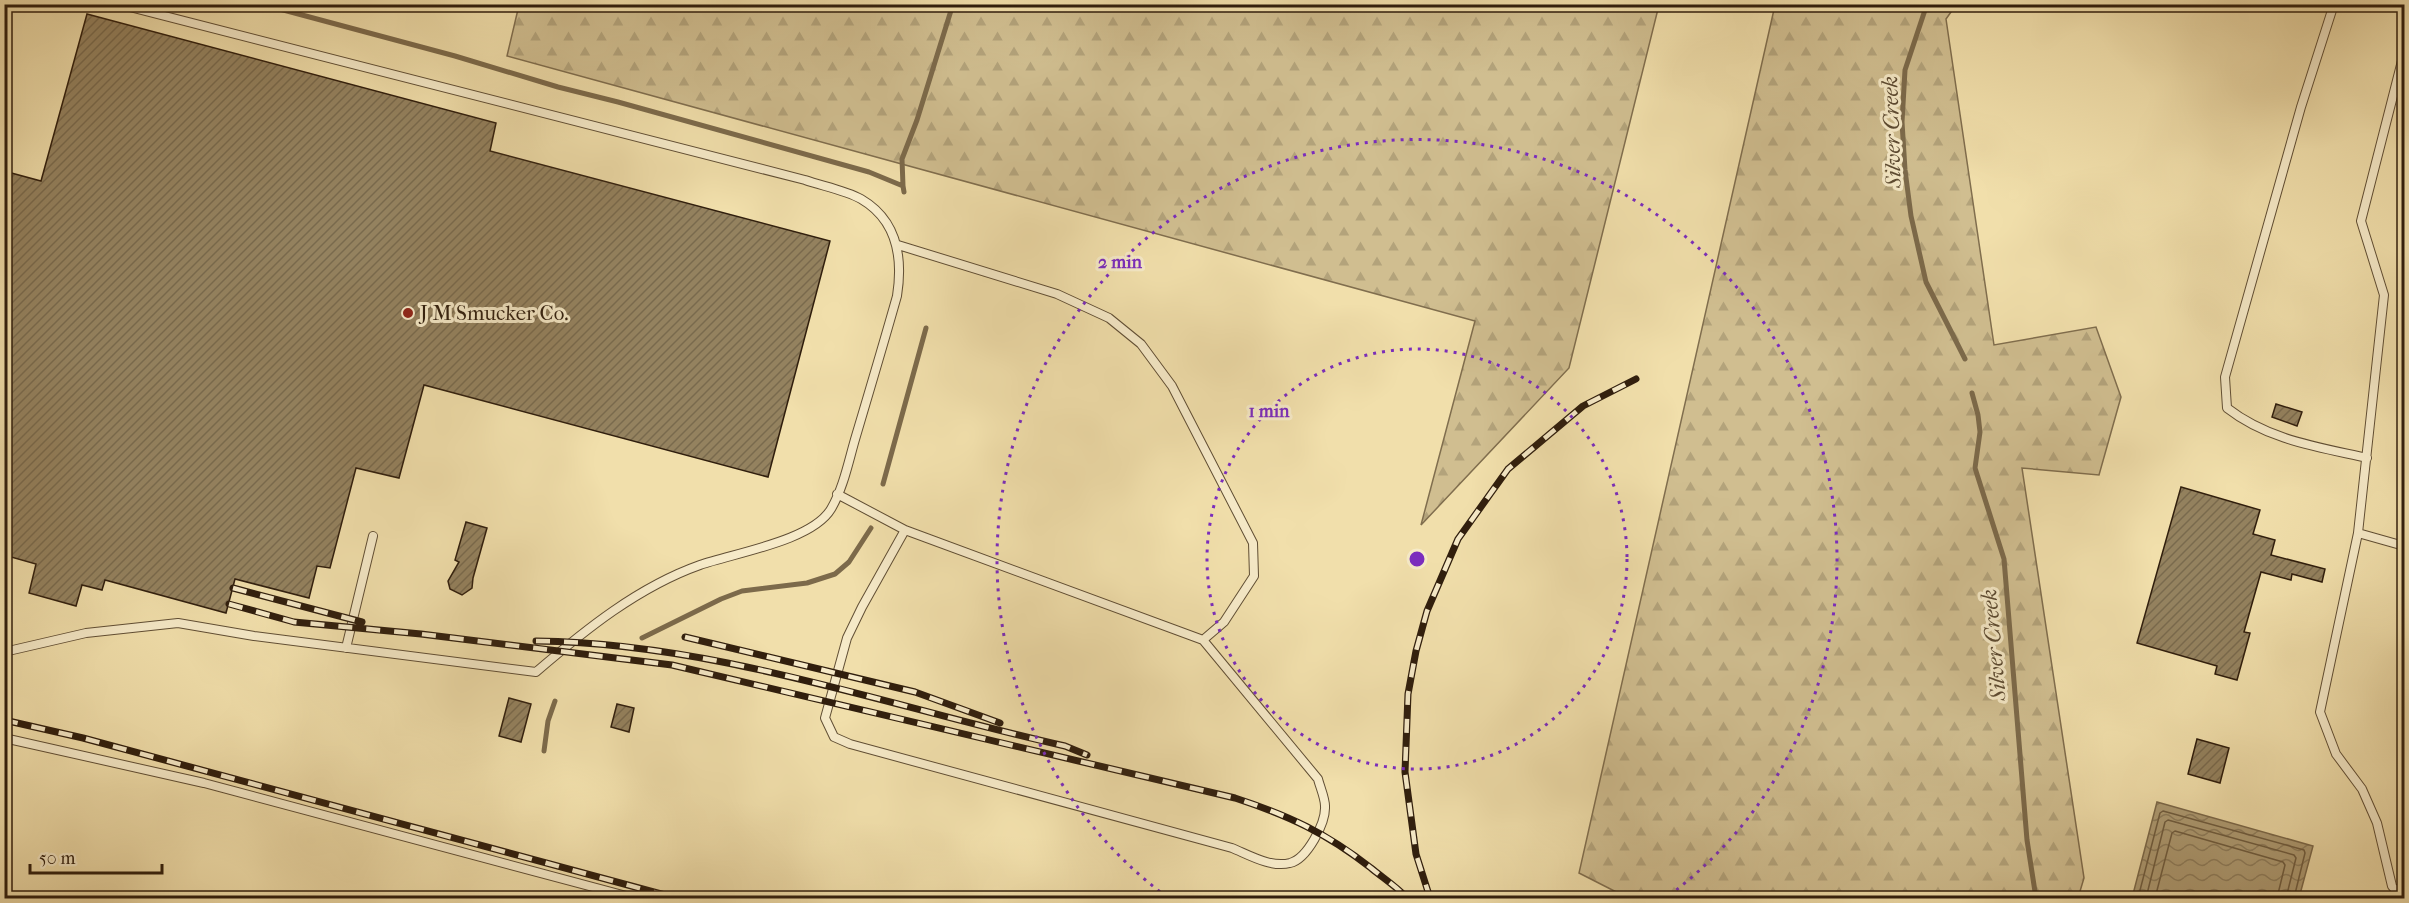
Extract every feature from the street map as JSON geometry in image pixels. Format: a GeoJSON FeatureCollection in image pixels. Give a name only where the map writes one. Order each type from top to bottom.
{"type":"FeatureCollection","features":[{"type":"Feature","properties":{"kind":"lane"},"geometry":{"type":"LineString","coordinates":[[4,652],[86,633],[178,623],[254,636],[536,672],[600,619],[659,584],[698,566],[791,537],[816,526],[831,510],[837,494],[897,296],[900,275],[898,245],[885,218],[861,199],[805,180],[118,4]]}},
{"type":"Feature","properties":{"kind":"lane"},"geometry":{"type":"LineString","coordinates":[[2334,4],[2301,107],[2225,377],[2227,408],[2246,423],[2294,442],[2367,458]]}},
{"type":"Feature","properties":{"kind":"lane"},"geometry":{"type":"LineString","coordinates":[[2402,898],[2392,886],[2377,823],[2362,789],[2336,754],[2320,712],[2358,533],[2384,296],[2361,221],[2404,53]]}},
{"type":"Feature","properties":{"kind":"lane"},"geometry":{"type":"LineString","coordinates":[[898,245],[1057,294],[1109,318],[1141,345],[1172,386],[1253,543],[1254,576],[1224,622],[1203,640]]}},
{"type":"Feature","properties":{"kind":"lane"},"geometry":{"type":"LineString","coordinates":[[837,494],[905,530],[1203,640],[1318,779],[1325,807],[1319,831],[1306,852],[1291,863],[1273,864],[1232,848],[850,744],[834,737],[825,718],[847,638],[905,530]]}},
{"type":"Feature","properties":{"kind":"lane"},"geometry":{"type":"LineString","coordinates":[[2358,533],[2404,546]]}},
{"type":"Feature","properties":{"kind":"lane"},"geometry":{"type":"LineString","coordinates":[[346,648],[372,536]]}},
{"type":"Feature","properties":{"kind":"lane"},"geometry":{"type":"LineString","coordinates":[[4,738],[204,783],[634,898]]}},
{"type":"Feature","properties":{"kind":"green space"},"geometry":{"type":"Polygon","coordinates":[[[1659,4],[1569,368],[1421,525],[1475,321],[507,56],[519,5],[1659,4]]]}},
{"type":"Feature","properties":{"kind":"green space"},"geometry":{"type":"Polygon","coordinates":[[[1775,5],[1956,5],[1946,19],[1994,345],[2096,327],[2121,397],[2099,475],[2022,468],[2084,878],[2078,898],[1628,898],[1579,873],[1775,5]]]}},
{"type":"Feature","properties":{"kind":"water"},"geometry":{"type":"Polygon","coordinates":[[[2157,802],[2313,846],[2299,898],[2132,898],[2157,802]]]}},
{"type":"Feature","properties":{"kind":"building","name":"J M Smucker Co."},"geometry":{"type":"Polygon","coordinates":[[[87,14],[496,123],[490,151],[830,241],[768,477],[424,385],[399,478],[356,468],[330,568],[317,566],[309,598],[235,579],[226,613],[105,580],[102,590],[82,585],[76,606],[29,593],[36,564],[4,555],[4,171],[41,181],[87,14]]]}},
{"type":"Feature","properties":{"kind":"building"},"geometry":{"type":"Polygon","coordinates":[[[2276,404],[2302,412],[2297,426],[2272,417],[2276,404]]]}},
{"type":"Feature","properties":{"kind":"building"},"geometry":{"type":"Polygon","coordinates":[[[2181,487],[2260,510],[2253,534],[2275,540],[2271,555],[2325,569],[2322,582],[2292,574],[2291,580],[2261,572],[2244,632],[2250,633],[2237,680],[2215,674],[2217,666],[2137,643],[2181,487]]]}},
{"type":"Feature","properties":{"kind":"building"},"geometry":{"type":"Polygon","coordinates":[[[466,522],[487,528],[472,588],[462,595],[450,589],[448,581],[459,562],[455,560],[466,522]]]}},
{"type":"Feature","properties":{"kind":"building"},"geometry":{"type":"Polygon","coordinates":[[[509,698],[531,704],[521,742],[499,736],[509,698]]]}},
{"type":"Feature","properties":{"kind":"building"},"geometry":{"type":"Polygon","coordinates":[[[617,704],[634,708],[629,732],[611,727],[617,704]]]}},
{"type":"Feature","properties":{"kind":"building"},"geometry":{"type":"Polygon","coordinates":[[[2197,739],[2229,748],[2220,783],[2188,774],[2197,739]]]}},
{"type":"Feature","properties":{"kind":"waterway"},"geometry":{"type":"LineString","coordinates":[[261,4],[869,172],[903,186],[904,192]]}},
{"type":"Feature","properties":{"kind":"waterway"},"geometry":{"type":"LineString","coordinates":[[903,186],[902,159],[917,120],[953,4]]}},
{"type":"Feature","properties":{"kind":"waterway","name":"Silver Creek"},"geometry":{"type":"LineString","coordinates":[[1927,4],[1905,70],[1902,122],[1905,170],[1911,216],[1926,282],[1965,359]]}},
{"type":"Feature","properties":{"kind":"waterway"},"geometry":{"type":"LineString","coordinates":[[883,484],[926,328]]}},
{"type":"Feature","properties":{"kind":"waterway","name":"Silver Creek"},"geometry":{"type":"LineString","coordinates":[[1972,393],[1980,432],[1975,468],[2004,559],[2027,840],[2036,898]]}},
{"type":"Feature","properties":{"kind":"waterway"},"geometry":{"type":"LineString","coordinates":[[642,638],[742,591],[807,583],[835,574],[849,562],[871,528]]}},
{"type":"Feature","properties":{"kind":"waterway"},"geometry":{"type":"LineString","coordinates":[[544,751],[548,721],[555,701]]}},
{"type":"Feature","properties":{"kind":"railway"},"geometry":{"type":"LineString","coordinates":[[1430,898],[1416,854],[1405,772],[1408,694],[1427,611],[1458,539],[1508,469],[1583,406],[1636,379]]}},
{"type":"Feature","properties":{"kind":"railway"},"geometry":{"type":"LineString","coordinates":[[233,588],[362,622]]}},
{"type":"Feature","properties":{"kind":"railway"},"geometry":{"type":"LineString","coordinates":[[229,604],[294,622],[421,634],[672,665],[1235,798],[1290,819],[1323,835],[1354,856],[1407,898]]}},
{"type":"Feature","properties":{"kind":"railway"},"geometry":{"type":"LineString","coordinates":[[685,637],[915,692],[1000,723]]}},
{"type":"Feature","properties":{"kind":"railway"},"geometry":{"type":"LineString","coordinates":[[536,641],[604,644],[737,665],[1065,746],[1087,755]]}},
{"type":"Feature","properties":{"kind":"railway"},"geometry":{"type":"LineString","coordinates":[[4,720],[83,738],[676,898]]}},
{"type":"Feature","properties":{"kind":"place","name":"J M Smucker Co."},"geometry":{"type":"Point","coordinates":[408,313]}}]}
